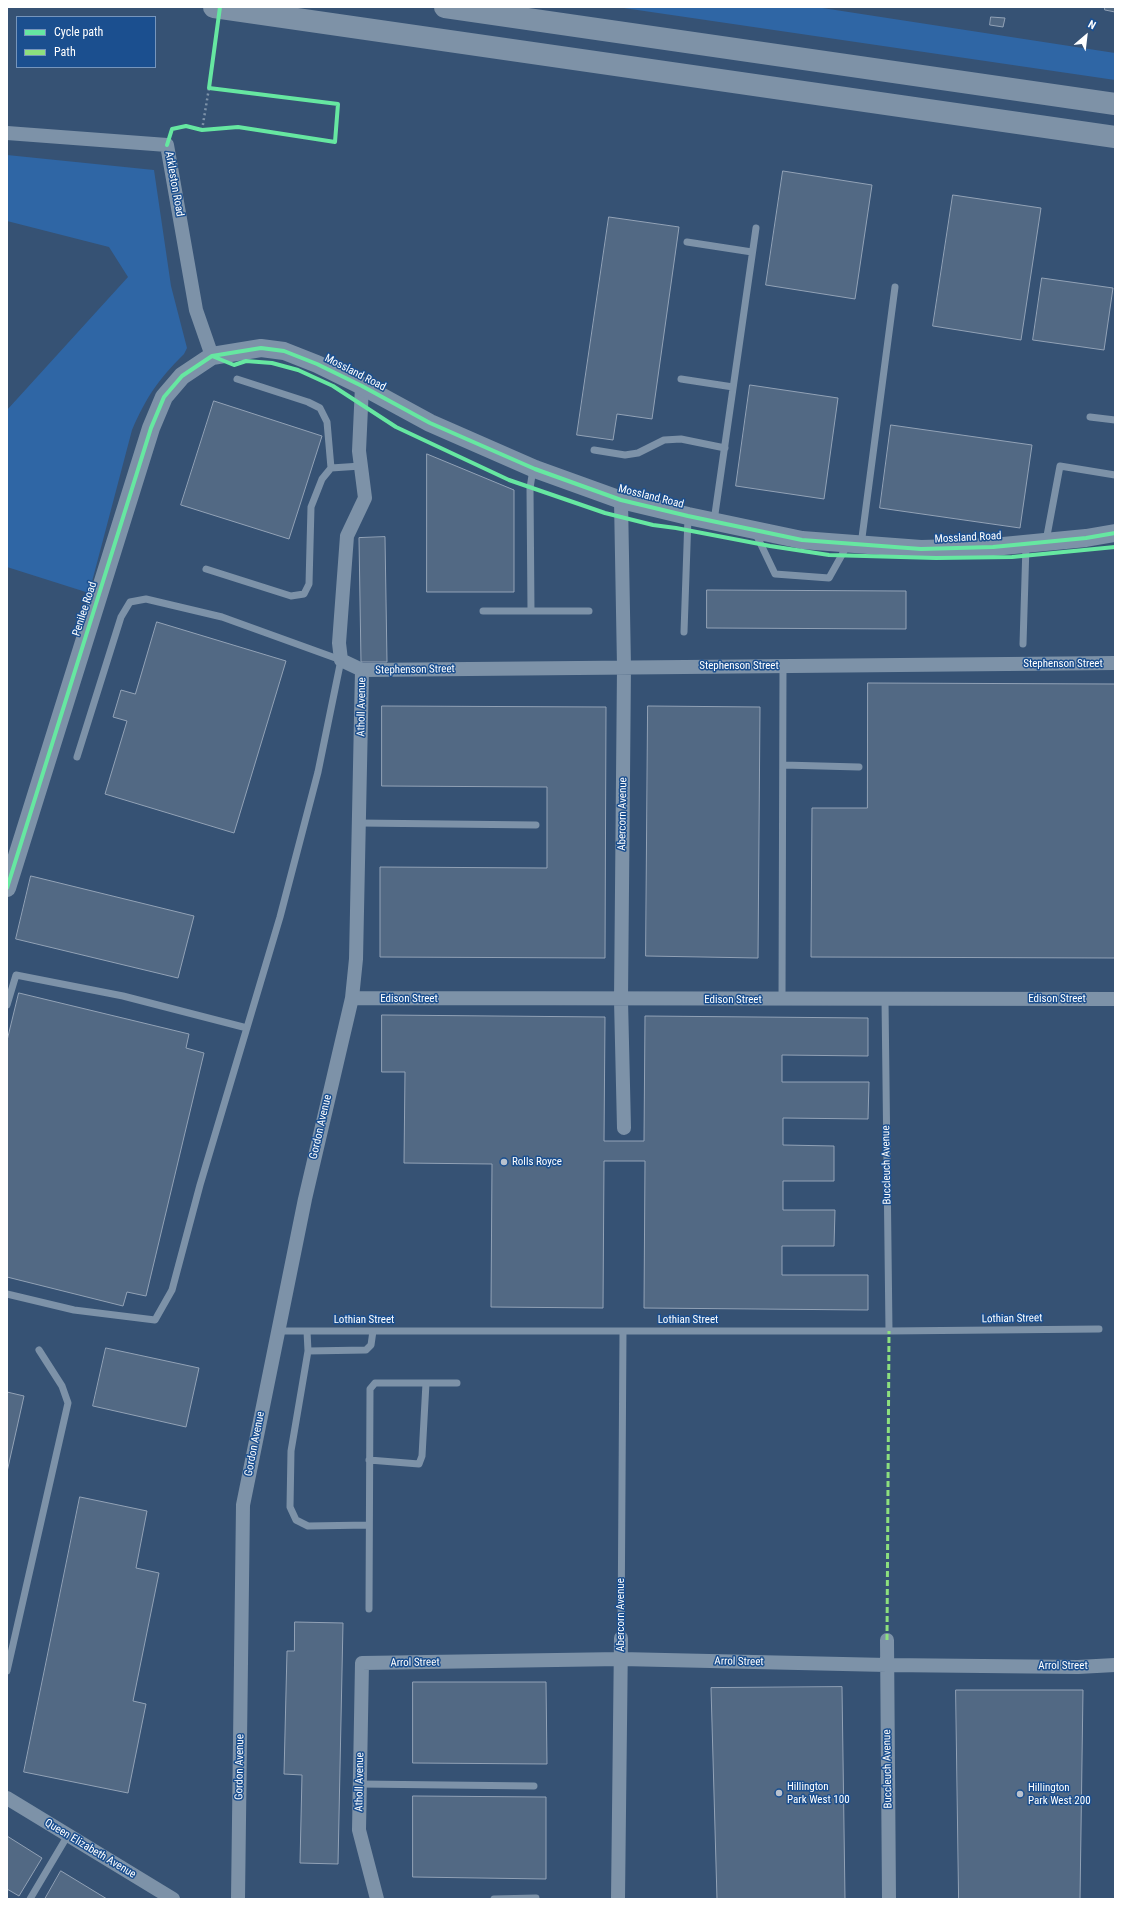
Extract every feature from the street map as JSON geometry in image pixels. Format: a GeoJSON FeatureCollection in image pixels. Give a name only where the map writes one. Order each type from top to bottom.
{"type":"FeatureCollection","features":[{"type":"Feature","properties":{"kind":"highway"},"geometry":{"type":"LineString","coordinates":[[214,7],[1115,138]]}},
{"type":"Feature","properties":{"kind":"highway"},"geometry":{"type":"LineString","coordinates":[[445,7],[1115,104]]}},
{"type":"Feature","properties":{"kind":"street","name":"Arkleston Road"},"geometry":{"type":"LineString","coordinates":[[7,133],[167,145],[196,310],[212,356]]}},
{"type":"Feature","properties":{"kind":"street","name":"Mossland Road"},"geometry":{"type":"LineString","coordinates":[[212,356],[261,348],[284,351],[317,364],[362,386],[430,423],[533,469],[621,500],[802,540],[921,549],[992,547],[1115,533]]}},
{"type":"Feature","properties":{"kind":"street","name":"Penilee Road"},"geometry":{"type":"LineString","coordinates":[[7,888],[151,428],[164,398],[182,376],[212,356]]}},
{"type":"Feature","properties":{"kind":"street"},"geometry":{"type":"LineString","coordinates":[[341,660],[338,643],[347,536],[365,498],[358,451],[362,386]]}},
{"type":"Feature","properties":{"kind":"street","name":"Abercorn Avenue"},"geometry":{"type":"LineString","coordinates":[[621,500],[624,667],[621,1000],[624,1128]]}},
{"type":"Feature","properties":{"kind":"street","name":"Atholl Avenue"},"geometry":{"type":"LineString","coordinates":[[341,660],[362,670],[356,959],[352,998]]}},
{"type":"Feature","properties":{"kind":"street","name":"Stephenson Street"},"geometry":{"type":"LineString","coordinates":[[362,670],[1115,663]]}},
{"type":"Feature","properties":{"kind":"street","name":"Edison Street"},"geometry":{"type":"LineString","coordinates":[[352,998],[621,1000],[1115,999]]}},
{"type":"Feature","properties":{"kind":"street","name":"Gordon Avenue"},"geometry":{"type":"LineString","coordinates":[[238,1899],[243,1505],[277,1331],[324,1115],[352,998]]}},
{"type":"Feature","properties":{"kind":"street","name":"Abercorn Avenue"},"geometry":{"type":"LineString","coordinates":[[618,1899],[621,1638]]}},
{"type":"Feature","properties":{"kind":"street","name":"Buccleuch Avenue"},"geometry":{"type":"LineString","coordinates":[[887,1640],[890,1899]]}},
{"type":"Feature","properties":{"kind":"street","name":"Arrol Street"},"geometry":{"type":"LineString","coordinates":[[362,1663],[621,1659],[887,1665],[1078,1667],[1115,1665]]}},
{"type":"Feature","properties":{"kind":"street","name":"Atholl Avenue"},"geometry":{"type":"LineString","coordinates":[[362,1663],[359,1830],[377,1899]]}},
{"type":"Feature","properties":{"kind":"street","name":"Queen Elizabeth Avenue"},"geometry":{"type":"LineString","coordinates":[[7,1798],[173,1899]]}},
{"type":"Feature","properties":{"kind":"lane"},"geometry":{"type":"LineString","coordinates":[[714,521],[756,228]]}},
{"type":"Feature","properties":{"kind":"lane"},"geometry":{"type":"LineString","coordinates":[[687,242],[752,252]]}},
{"type":"Feature","properties":{"kind":"lane"},"geometry":{"type":"LineString","coordinates":[[754,530],[759,544],[775,574],[830,578],[854,544],[896,287]]}},
{"type":"Feature","properties":{"kind":"lane"},"geometry":{"type":"LineString","coordinates":[[206,569],[291,596],[304,594],[309,584],[311,508],[322,479],[331,468],[327,422],[320,408],[308,402],[237,379]]}},
{"type":"Feature","properties":{"kind":"lane"},"geometry":{"type":"LineString","coordinates":[[682,379],[734,387]]}},
{"type":"Feature","properties":{"kind":"lane"},"geometry":{"type":"LineString","coordinates":[[1090,417],[1115,420]]}},
{"type":"Feature","properties":{"kind":"lane"},"geometry":{"type":"LineString","coordinates":[[594,450],[625,455],[638,453],[664,440],[681,439],[725,448]]}},
{"type":"Feature","properties":{"kind":"lane"},"geometry":{"type":"LineString","coordinates":[[331,468],[361,466]]}},
{"type":"Feature","properties":{"kind":"lane"},"geometry":{"type":"LineString","coordinates":[[1046,541],[1060,466],[1115,475]]}},
{"type":"Feature","properties":{"kind":"lane"},"geometry":{"type":"LineString","coordinates":[[530,611],[530,488],[533,469]]}},
{"type":"Feature","properties":{"kind":"lane"},"geometry":{"type":"LineString","coordinates":[[684,632],[688,516]]}},
{"type":"Feature","properties":{"kind":"lane"},"geometry":{"type":"LineString","coordinates":[[1023,644],[1026,543]]}},
{"type":"Feature","properties":{"kind":"lane"},"geometry":{"type":"LineString","coordinates":[[7,1294],[74,1310],[155,1320],[172,1290],[200,1185],[280,917],[318,772],[341,660],[222,617],[146,599],[130,602],[121,617],[77,757]]}},
{"type":"Feature","properties":{"kind":"lane"},"geometry":{"type":"LineString","coordinates":[[484,611],[589,611]]}},
{"type":"Feature","properties":{"kind":"lane"},"geometry":{"type":"LineString","coordinates":[[782,1000],[783,666]]}},
{"type":"Feature","properties":{"kind":"lane"},"geometry":{"type":"LineString","coordinates":[[783,765],[859,767]]}},
{"type":"Feature","properties":{"kind":"lane"},"geometry":{"type":"LineString","coordinates":[[359,823],[536,825]]}},
{"type":"Feature","properties":{"kind":"lane"},"geometry":{"type":"LineString","coordinates":[[7,1005],[16,975],[123,996],[247,1028]]}},
{"type":"Feature","properties":{"kind":"lane","name":"Buccleuch Avenue"},"geometry":{"type":"LineString","coordinates":[[885,999],[890,1331]]}},
{"type":"Feature","properties":{"kind":"lane","name":"Lothian Street"},"geometry":{"type":"LineString","coordinates":[[277,1331],[890,1331],[1099,1329]]}},
{"type":"Feature","properties":{"kind":"lane"},"geometry":{"type":"LineString","coordinates":[[308,1351],[366,1350],[371,1345],[373,1331]]}},
{"type":"Feature","properties":{"kind":"lane","name":"Abercorn Avenue"},"geometry":{"type":"LineString","coordinates":[[621,1638],[622,1331]]}},
{"type":"Feature","properties":{"kind":"lane"},"geometry":{"type":"LineString","coordinates":[[307,1332],[308,1351],[291,1451],[290,1507],[296,1520],[308,1526],[369,1525]]}},
{"type":"Feature","properties":{"kind":"lane"},"geometry":{"type":"LineString","coordinates":[[7,1671],[9,1656],[68,1403],[62,1386],[39,1350]]}},
{"type":"Feature","properties":{"kind":"lane"},"geometry":{"type":"LineString","coordinates":[[369,1609],[370,1389],[375,1383],[457,1383]]}},
{"type":"Feature","properties":{"kind":"lane"},"geometry":{"type":"LineString","coordinates":[[369,1460],[418,1464],[422,1456],[426,1383]]}},
{"type":"Feature","properties":{"kind":"lane"},"geometry":{"type":"LineString","coordinates":[[360,1784],[534,1786]]}},
{"type":"Feature","properties":{"kind":"lane"},"geometry":{"type":"LineString","coordinates":[[30,1899],[68,1835]]}},
{"type":"Feature","properties":{"kind":"lane"},"geometry":{"type":"LineString","coordinates":[[494,1899],[536,1898]]}},
{"type":"Feature","properties":{"kind":"path"},"geometry":{"type":"LineString","coordinates":[[202,130],[210,81]]}},
{"type":"Feature","properties":{"kind":"path"},"geometry":{"type":"LineString","coordinates":[[209,88],[217,89]]}},
{"type":"Feature","properties":{"kind":"path"},"geometry":{"type":"LineString","coordinates":[[194,128],[202,130],[209,129]]}},
{"type":"Feature","properties":{"kind":"shaded area"},"geometry":{"type":"Polygon","coordinates":[[[617,7],[816,7],[1115,53],[1115,80],[617,7]]]}},
{"type":"Feature","properties":{"kind":"shaded area"},"geometry":{"type":"Polygon","coordinates":[[[7,155],[154,170],[171,286],[187,348],[184,354],[154,389],[132,430],[89,593],[7,567],[7,410],[128,277],[109,247],[7,221],[7,155]]]}},
{"type":"Feature","properties":{"kind":"building"},"geometry":{"type":"Polygon","coordinates":[[[1105,7],[1115,7],[1115,12],[1105,10],[1105,7]]]}},
{"type":"Feature","properties":{"kind":"building"},"geometry":{"type":"Polygon","coordinates":[[[991,17],[1005,18],[1003,27],[990,25],[991,17]]]}},
{"type":"Feature","properties":{"kind":"building"},"geometry":{"type":"Polygon","coordinates":[[[783,171],[872,185],[855,299],[766,285],[783,171]]]}},
{"type":"Feature","properties":{"kind":"building"},"geometry":{"type":"Polygon","coordinates":[[[953,195],[1041,208],[1021,340],[933,326],[953,195]]]}},
{"type":"Feature","properties":{"kind":"building"},"geometry":{"type":"Polygon","coordinates":[[[609,217],[679,227],[652,419],[617,414],[613,440],[577,435],[609,217]]]}},
{"type":"Feature","properties":{"kind":"building"},"geometry":{"type":"Polygon","coordinates":[[[1042,278],[1113,288],[1104,350],[1033,340],[1042,278]]]}},
{"type":"Feature","properties":{"kind":"building"},"geometry":{"type":"Polygon","coordinates":[[[750,385],[838,398],[824,499],[736,486],[750,385]]]}},
{"type":"Feature","properties":{"kind":"building"},"geometry":{"type":"Polygon","coordinates":[[[214,401],[322,436],[289,539],[181,505],[214,401]]]}},
{"type":"Feature","properties":{"kind":"building"},"geometry":{"type":"Polygon","coordinates":[[[891,425],[1032,445],[1020,528],[880,508],[891,425]]]}},
{"type":"Feature","properties":{"kind":"building"},"geometry":{"type":"Polygon","coordinates":[[[427,454],[514,490],[514,592],[427,592],[427,454]]]}},
{"type":"Feature","properties":{"kind":"building"},"geometry":{"type":"Polygon","coordinates":[[[385,537],[387,662],[361,662],[359,538],[385,537]]]}},
{"type":"Feature","properties":{"kind":"building"},"geometry":{"type":"Polygon","coordinates":[[[707,590],[906,591],[906,629],[707,628],[707,590]]]}},
{"type":"Feature","properties":{"kind":"building"},"geometry":{"type":"Polygon","coordinates":[[[157,622],[286,661],[234,833],[105,794],[127,721],[113,717],[121,690],[135,694],[157,622]]]}},
{"type":"Feature","properties":{"kind":"building"},"geometry":{"type":"Polygon","coordinates":[[[868,683],[1115,684],[1115,958],[811,957],[812,808],[867,808],[868,683]]]}},
{"type":"Feature","properties":{"kind":"building"},"geometry":{"type":"Polygon","coordinates":[[[382,706],[606,707],[605,958],[380,957],[380,867],[547,868],[547,787],[382,786],[382,706]]]}},
{"type":"Feature","properties":{"kind":"building"},"geometry":{"type":"Polygon","coordinates":[[[648,706],[760,707],[758,958],[646,956],[648,706]]]}},
{"type":"Feature","properties":{"kind":"building"},"geometry":{"type":"Polygon","coordinates":[[[31,876],[194,916],[178,978],[16,939],[31,876]]]}},
{"type":"Feature","properties":{"kind":"building"},"geometry":{"type":"Polygon","coordinates":[[[19,993],[189,1034],[186,1048],[204,1053],[146,1296],[127,1292],[123,1306],[7,1277],[7,1041],[19,993]]]}},
{"type":"Feature","properties":{"kind":"building","name":"Rolls Royce"},"geometry":{"type":"Polygon","coordinates":[[[382,1015],[605,1017],[604,1141],[644,1141],[645,1016],[868,1018],[868,1056],[782,1055],[782,1082],[869,1082],[868,1119],[783,1118],[783,1145],[834,1146],[834,1181],[783,1181],[783,1210],[835,1210],[834,1246],[782,1246],[782,1275],[868,1275],[868,1310],[644,1308],[645,1161],[604,1161],[603,1308],[491,1307],[492,1164],[404,1163],[405,1072],[382,1072],[382,1015]]]}},
{"type":"Feature","properties":{"kind":"building"},"geometry":{"type":"Polygon","coordinates":[[[106,1348],[199,1368],[186,1427],[93,1406],[106,1348]]]}},
{"type":"Feature","properties":{"kind":"building"},"geometry":{"type":"Polygon","coordinates":[[[7,1392],[24,1396],[7,1472],[7,1392]]]}},
{"type":"Feature","properties":{"kind":"building"},"geometry":{"type":"Polygon","coordinates":[[[80,1497],[147,1511],[136,1568],[159,1573],[133,1701],[146,1704],[128,1793],[24,1772],[80,1497]]]}},
{"type":"Feature","properties":{"kind":"building"},"geometry":{"type":"Polygon","coordinates":[[[295,1622],[343,1623],[338,1864],[300,1863],[302,1775],[284,1774],[287,1651],[294,1651],[295,1622]]]}},
{"type":"Feature","properties":{"kind":"building"},"geometry":{"type":"Polygon","coordinates":[[[413,1682],[546,1682],[547,1764],[413,1763],[413,1682]]]}},
{"type":"Feature","properties":{"kind":"building","name":"Hillington Park West 100"},"geometry":{"type":"Polygon","coordinates":[[[842,1687],[845,1899],[717,1899],[711,1688],[842,1687]]]}},
{"type":"Feature","properties":{"kind":"building","name":"Hillington Park West 200"},"geometry":{"type":"Polygon","coordinates":[[[956,1690],[1083,1690],[1080,1899],[959,1899],[956,1690]]]}},
{"type":"Feature","properties":{"kind":"building"},"geometry":{"type":"Polygon","coordinates":[[[413,1796],[546,1797],[546,1879],[413,1877],[413,1796]]]}},
{"type":"Feature","properties":{"kind":"building"},"geometry":{"type":"Polygon","coordinates":[[[7,1836],[42,1858],[19,1896],[7,1889],[7,1836]]]}},
{"type":"Feature","properties":{"kind":"building"},"geometry":{"type":"Polygon","coordinates":[[[61,1871],[107,1899],[45,1899],[61,1871]]]}},
{"type":"Feature","properties":{"kind":"marked path"},"geometry":{"type":"LineString","coordinates":[[887,1640],[889,1331]]}},
{"type":"Feature","properties":{"kind":"cycle path"},"geometry":{"type":"LineString","coordinates":[[167,145],[172,129],[186,126],[202,130],[238,127],[335,142],[338,104],[209,88],[220,7]]}},
{"type":"Feature","properties":{"kind":"cycle path"},"geometry":{"type":"LineString","coordinates":[[7,888],[151,428],[164,397],[182,376],[212,356],[261,348],[284,351],[317,364],[362,386],[430,423],[535,469],[621,500],[802,540],[921,549],[993,547],[1086,538],[1115,533]]}},
{"type":"Feature","properties":{"kind":"cycle path"},"geometry":{"type":"LineString","coordinates":[[212,356],[234,365],[246,361],[272,363],[298,370],[333,386],[396,427],[509,480],[605,513],[653,525],[829,555],[936,558],[1012,557],[1115,547]]}},
{"type":"Feature","properties":{"kind":"place","name":"Rolls Royce"},"geometry":{"type":"Point","coordinates":[504,1162]}},
{"type":"Feature","properties":{"kind":"place","name":"Hillington Park West 100"},"geometry":{"type":"Point","coordinates":[779,1793]}},
{"type":"Feature","properties":{"kind":"place","name":"Hillington Park West 200"},"geometry":{"type":"Point","coordinates":[1020,1794]}}]}
